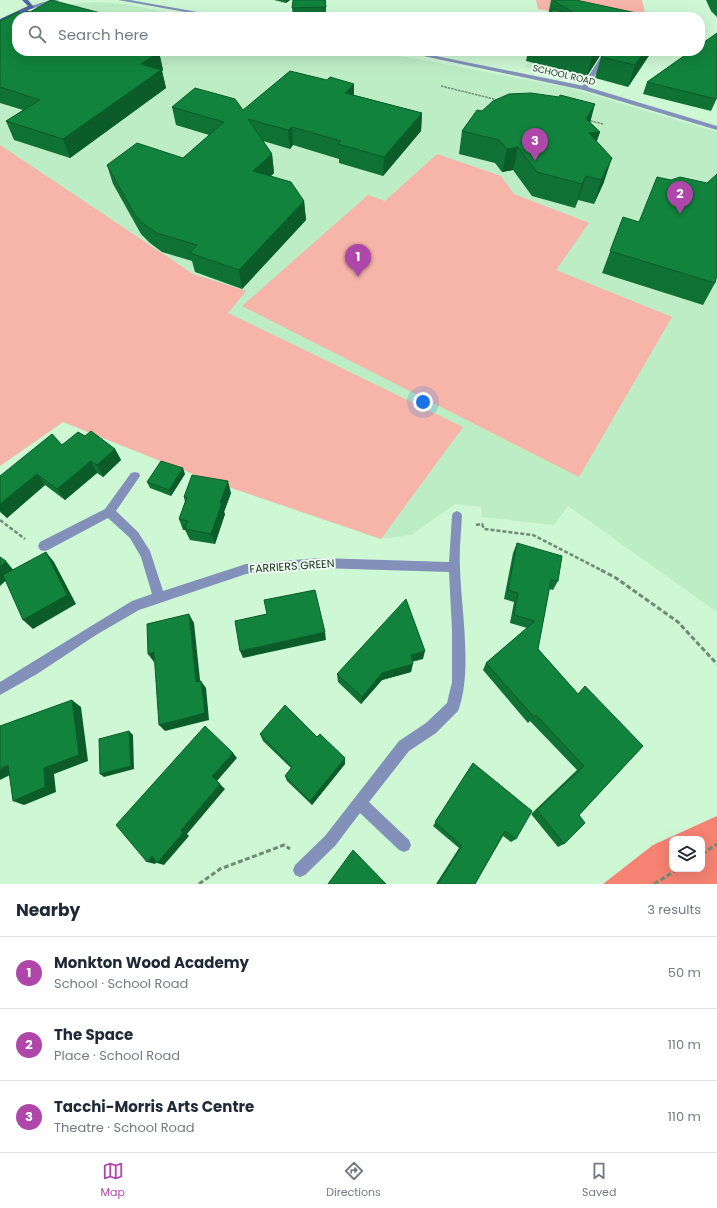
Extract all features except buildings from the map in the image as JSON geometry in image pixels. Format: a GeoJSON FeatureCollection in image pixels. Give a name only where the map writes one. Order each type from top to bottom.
{"type":"FeatureCollection","features":[{"type":"Feature","properties":{"kind":"street"},"geometry":{"type":"LineString","coordinates":[[25,0],[31,7]]}},
{"type":"Feature","properties":{"kind":"street"},"geometry":{"type":"LineString","coordinates":[[20,12],[31,7],[56,0]]}},
{"type":"Feature","properties":{"kind":"street"},"geometry":{"type":"LineString","coordinates":[[121,0],[193,12]]}},
{"type":"Feature","properties":{"kind":"street"},"geometry":{"type":"LineString","coordinates":[[0,21],[12,16]]}},
{"type":"Feature","properties":{"kind":"street","name":"SCHOOL ROAD"},"geometry":{"type":"LineString","coordinates":[[427,56],[584,88],[717,128]]}},
{"type":"Feature","properties":{"kind":"street"},"geometry":{"type":"LineString","coordinates":[[584,88],[605,56]]}},
{"type":"Feature","properties":{"kind":"street"},"geometry":{"type":"LineString","coordinates":[[44,546],[109,512],[136,476]]}},
{"type":"Feature","properties":{"kind":"street"},"geometry":{"type":"LineString","coordinates":[[109,512],[134,535],[146,555],[159,597]]}},
{"type":"Feature","properties":{"kind":"street"},"geometry":{"type":"LineString","coordinates":[[304,866],[330,841],[404,746],[431,728],[453,706],[458,682],[458,630],[454,567],[456,520]]}},
{"type":"Feature","properties":{"kind":"street","name":"FARRIERS GREEN"},"geometry":{"type":"LineString","coordinates":[[0,689],[136,605],[246,569],[319,562],[454,567]]}},
{"type":"Feature","properties":{"kind":"street"},"geometry":{"type":"LineString","coordinates":[[360,803],[404,845]]}},
{"type":"Feature","properties":{"kind":"path"},"geometry":{"type":"LineString","coordinates":[[441,86],[505,101]]}},
{"type":"Feature","properties":{"kind":"path"},"geometry":{"type":"LineString","coordinates":[[581,119],[603,124]]}},
{"type":"Feature","properties":{"kind":"path"},"geometry":{"type":"LineString","coordinates":[[0,520],[25,539],[44,546]]}},
{"type":"Feature","properties":{"kind":"path"},"geometry":{"type":"LineString","coordinates":[[456,520],[482,524],[484,529],[533,535],[609,575],[678,622],[717,664]]}},
{"type":"Feature","properties":{"kind":"path"},"geometry":{"type":"LineString","coordinates":[[705,852],[717,844]]}},
{"type":"Feature","properties":{"kind":"path"},"geometry":{"type":"LineString","coordinates":[[199,884],[220,869],[284,845],[304,866]]}},
{"type":"Feature","properties":{"kind":"path"},"geometry":{"type":"LineString","coordinates":[[654,884],[673,872]]}},
{"type":"Feature","properties":{"kind":"shaded area"},"geometry":{"type":"Polygon","coordinates":[[[536,0],[642,0],[645,12],[555,12],[538,9],[536,0]]]}},
{"type":"Feature","properties":{"kind":"shaded area"},"geometry":{"type":"Polygon","coordinates":[[[94,2],[125,4],[166,12],[45,12],[63,5],[94,2]]]}},
{"type":"Feature","properties":{"kind":"shaded area"},"geometry":{"type":"Polygon","coordinates":[[[0,30],[12,45],[12,56],[401,56],[570,88],[717,132],[717,612],[568,506],[554,525],[482,517],[481,507],[455,504],[411,535],[381,539],[208,480],[63,422],[0,466],[0,30]]]}},
{"type":"Feature","properties":{"kind":"shaded area"},"geometry":{"type":"Polygon","coordinates":[[[537,56],[600,56],[585,81],[524,67],[537,56]]]}},
{"type":"Feature","properties":{"kind":"shaded area"},"geometry":{"type":"Polygon","coordinates":[[[0,145],[193,274],[246,291],[228,313],[463,427],[381,539],[208,480],[63,422],[0,466],[0,145]]]}},
{"type":"Feature","properties":{"kind":"shaded area"},"geometry":{"type":"Polygon","coordinates":[[[437,154],[501,176],[514,194],[589,223],[556,270],[672,317],[579,477],[242,306],[368,195],[385,201],[437,154]]]}},
{"type":"Feature","properties":{"kind":"shaded area"},"geometry":{"type":"Polygon","coordinates":[[[717,816],[717,884],[603,884],[653,845],[669,838],[669,872],[705,872],[705,836],[673,836],[717,816]]]}},
{"type":"Feature","properties":{"kind":"place","name":"Tacchi-Morris Arts Centre"},"geometry":{"type":"Point","coordinates":[535,161]}},
{"type":"Feature","properties":{"kind":"place","name":"The Space"},"geometry":{"type":"Point","coordinates":[680,214]}},
{"type":"Feature","properties":{"kind":"place","name":"Monkton Wood Academy"},"geometry":{"type":"Point","coordinates":[358,277]}}]}
